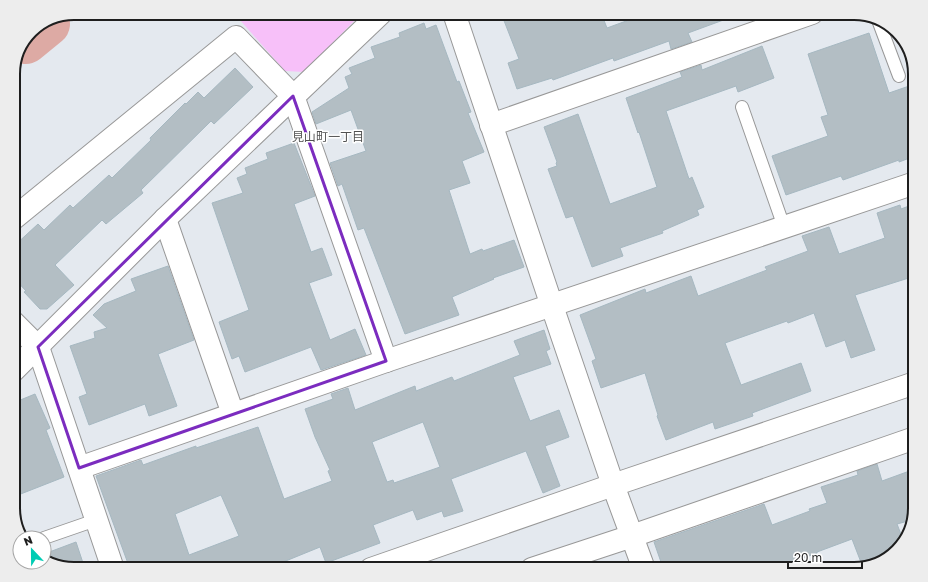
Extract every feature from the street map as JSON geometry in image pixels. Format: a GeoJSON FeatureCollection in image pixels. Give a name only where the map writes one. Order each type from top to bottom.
{"type":"FeatureCollection","features":[{"type":"Feature","properties":{"kind":"street"},"geometry":{"type":"LineString","coordinates":[[20,365],[165,219],[374,20]]}},
{"type":"Feature","properties":{"kind":"street"},"geometry":{"type":"LineString","coordinates":[[456,20],[613,485],[641,562]]}},
{"type":"Feature","properties":{"kind":"street"},"geometry":{"type":"LineString","coordinates":[[491,125],[792,20]]}},
{"type":"Feature","properties":{"kind":"street"},"geometry":{"type":"LineString","coordinates":[[20,213],[236,37],[293,96],[386,361]]}},
{"type":"Feature","properties":{"kind":"street"},"geometry":{"type":"LineString","coordinates":[[79,468],[386,361],[908,185]]}},
{"type":"Feature","properties":{"kind":"street"},"geometry":{"type":"LineString","coordinates":[[165,219],[233,414]]}},
{"type":"Feature","properties":{"kind":"street"},"geometry":{"type":"LineString","coordinates":[[20,329],[38,348],[111,562]]}},
{"type":"Feature","properties":{"kind":"street"},"geometry":{"type":"LineString","coordinates":[[391,562],[908,385]]}},
{"type":"Feature","properties":{"kind":"street"},"geometry":{"type":"LineString","coordinates":[[553,562],[908,440]]}},
{"type":"Feature","properties":{"kind":"lane"},"geometry":{"type":"LineString","coordinates":[[881,27],[899,76]]}},
{"type":"Feature","properties":{"kind":"lane"},"geometry":{"type":"LineString","coordinates":[[742,107],[784,227]]}},
{"type":"Feature","properties":{"kind":"lane"},"geometry":{"type":"LineString","coordinates":[[52,535],[96,520]]}},
{"type":"Feature","properties":{"kind":"highlighted area"},"geometry":{"type":"Polygon","coordinates":[[[293,96],[386,361],[79,468],[38,347],[293,96]]]}},
{"type":"Feature","properties":{"kind":"shaded area"},"geometry":{"type":"Polygon","coordinates":[[[240,20],[355,20],[304,72],[285,71],[240,20]]]}},
{"type":"Feature","properties":{"kind":"building"},"geometry":{"type":"Polygon","coordinates":[[[504,20],[604,20],[607,28],[629,20],[723,20],[688,33],[692,42],[671,49],[669,41],[614,61],[613,58],[553,80],[552,78],[517,89],[508,63],[519,59],[504,20]]]}},
{"type":"Feature","properties":{"kind":"building"},"geometry":{"type":"Polygon","coordinates":[[[424,23],[426,29],[436,25],[457,82],[459,81],[471,112],[468,113],[484,152],[462,161],[470,183],[449,190],[470,254],[514,240],[524,267],[493,278],[494,279],[452,297],[459,315],[405,334],[364,228],[358,230],[342,184],[338,186],[330,163],[366,151],[351,110],[316,124],[312,112],[349,88],[345,77],[352,74],[349,68],[375,58],[371,47],[400,37],[399,33],[424,23]]]}},
{"type":"Feature","properties":{"kind":"building"},"geometry":{"type":"Polygon","coordinates":[[[869,33],[889,93],[908,86],[908,159],[899,162],[899,160],[843,180],[841,176],[786,195],[772,156],[828,136],[821,117],[828,115],[808,54],[869,33]]]}},
{"type":"Feature","properties":{"kind":"building"},"geometry":{"type":"Polygon","coordinates":[[[762,46],[774,78],[738,92],[736,86],[666,111],[689,179],[692,177],[704,207],[697,210],[699,215],[662,231],[663,233],[620,248],[623,256],[592,267],[573,216],[566,218],[548,169],[557,166],[557,162],[544,127],[578,114],[610,204],[657,187],[626,98],[682,77],[680,72],[701,65],[702,70],[762,46]]]}},
{"type":"Feature","properties":{"kind":"building"},"geometry":{"type":"Polygon","coordinates":[[[235,68],[253,87],[214,124],[211,121],[141,190],[143,193],[106,224],[102,220],[55,265],[74,285],[47,309],[40,309],[24,292],[26,291],[20,285],[20,241],[38,224],[44,230],[70,205],[73,208],[109,175],[112,178],[151,140],[150,138],[185,103],[186,104],[198,92],[204,98],[235,68]]]}},
{"type":"Feature","properties":{"kind":"building"},"geometry":{"type":"Polygon","coordinates":[[[294,143],[315,196],[294,204],[311,252],[322,248],[332,275],[309,283],[330,340],[355,329],[366,355],[321,370],[311,347],[245,372],[239,356],[232,359],[219,322],[249,310],[212,203],[243,193],[237,178],[247,174],[245,168],[268,159],[266,153],[294,143]]]}},
{"type":"Feature","properties":{"kind":"building"},"geometry":{"type":"Polygon","coordinates":[[[900,205],[901,209],[908,206],[908,278],[855,295],[875,350],[851,358],[845,340],[826,347],[814,313],[725,343],[741,385],[801,363],[811,391],[752,413],[753,416],[715,429],[713,422],[666,440],[657,416],[658,415],[645,373],[601,388],[592,361],[596,359],[580,315],[645,289],[646,293],[691,276],[698,296],[767,270],[765,267],[808,251],[802,236],[829,227],[839,254],[885,238],[877,213],[900,205]]]}},
{"type":"Feature","properties":{"kind":"building"},"geometry":{"type":"Polygon","coordinates":[[[168,266],[194,340],[158,354],[177,406],[149,416],[145,404],[89,425],[79,397],[87,394],[70,346],[95,338],[94,332],[107,328],[93,315],[104,304],[136,291],[131,279],[168,266]]]}},
{"type":"Feature","properties":{"kind":"building"},"geometry":{"type":"Polygon","coordinates":[[[544,330],[550,349],[546,351],[551,364],[513,377],[530,421],[559,410],[569,437],[545,446],[560,486],[543,493],[526,451],[451,479],[463,511],[444,517],[442,511],[417,520],[413,510],[373,525],[380,543],[329,562],[326,562],[320,547],[283,562],[127,562],[96,476],[141,460],[143,465],[196,446],[196,448],[258,427],[284,499],[332,481],[328,471],[330,470],[315,437],[305,409],[333,399],[331,394],[348,388],[355,410],[415,386],[416,391],[452,377],[454,381],[520,355],[514,341],[544,330]],[[423,422],[372,442],[387,482],[393,480],[394,483],[440,467],[423,422]],[[221,495],[175,514],[189,555],[239,536],[221,495]]]}},
{"type":"Feature","properties":{"kind":"building"},"geometry":{"type":"Polygon","coordinates":[[[35,394],[50,428],[46,430],[64,477],[20,494],[20,400],[35,394]]]}},
{"type":"Feature","properties":{"kind":"building"},"geometry":{"type":"Polygon","coordinates":[[[877,464],[882,481],[908,472],[908,515],[906,522],[897,524],[901,534],[899,538],[887,551],[875,558],[861,562],[852,539],[793,562],[661,562],[654,542],[764,504],[772,525],[827,503],[821,487],[858,475],[857,471],[877,464]]]}},
{"type":"Feature","properties":{"kind":"building"},"geometry":{"type":"Polygon","coordinates":[[[76,542],[83,562],[67,562],[52,557],[52,551],[76,542]]]}},
{"type":"Feature","properties":{"kind":"district","name":"見山町一丁目"},"geometry":{"type":"Point","coordinates":[328,136]}}]}
